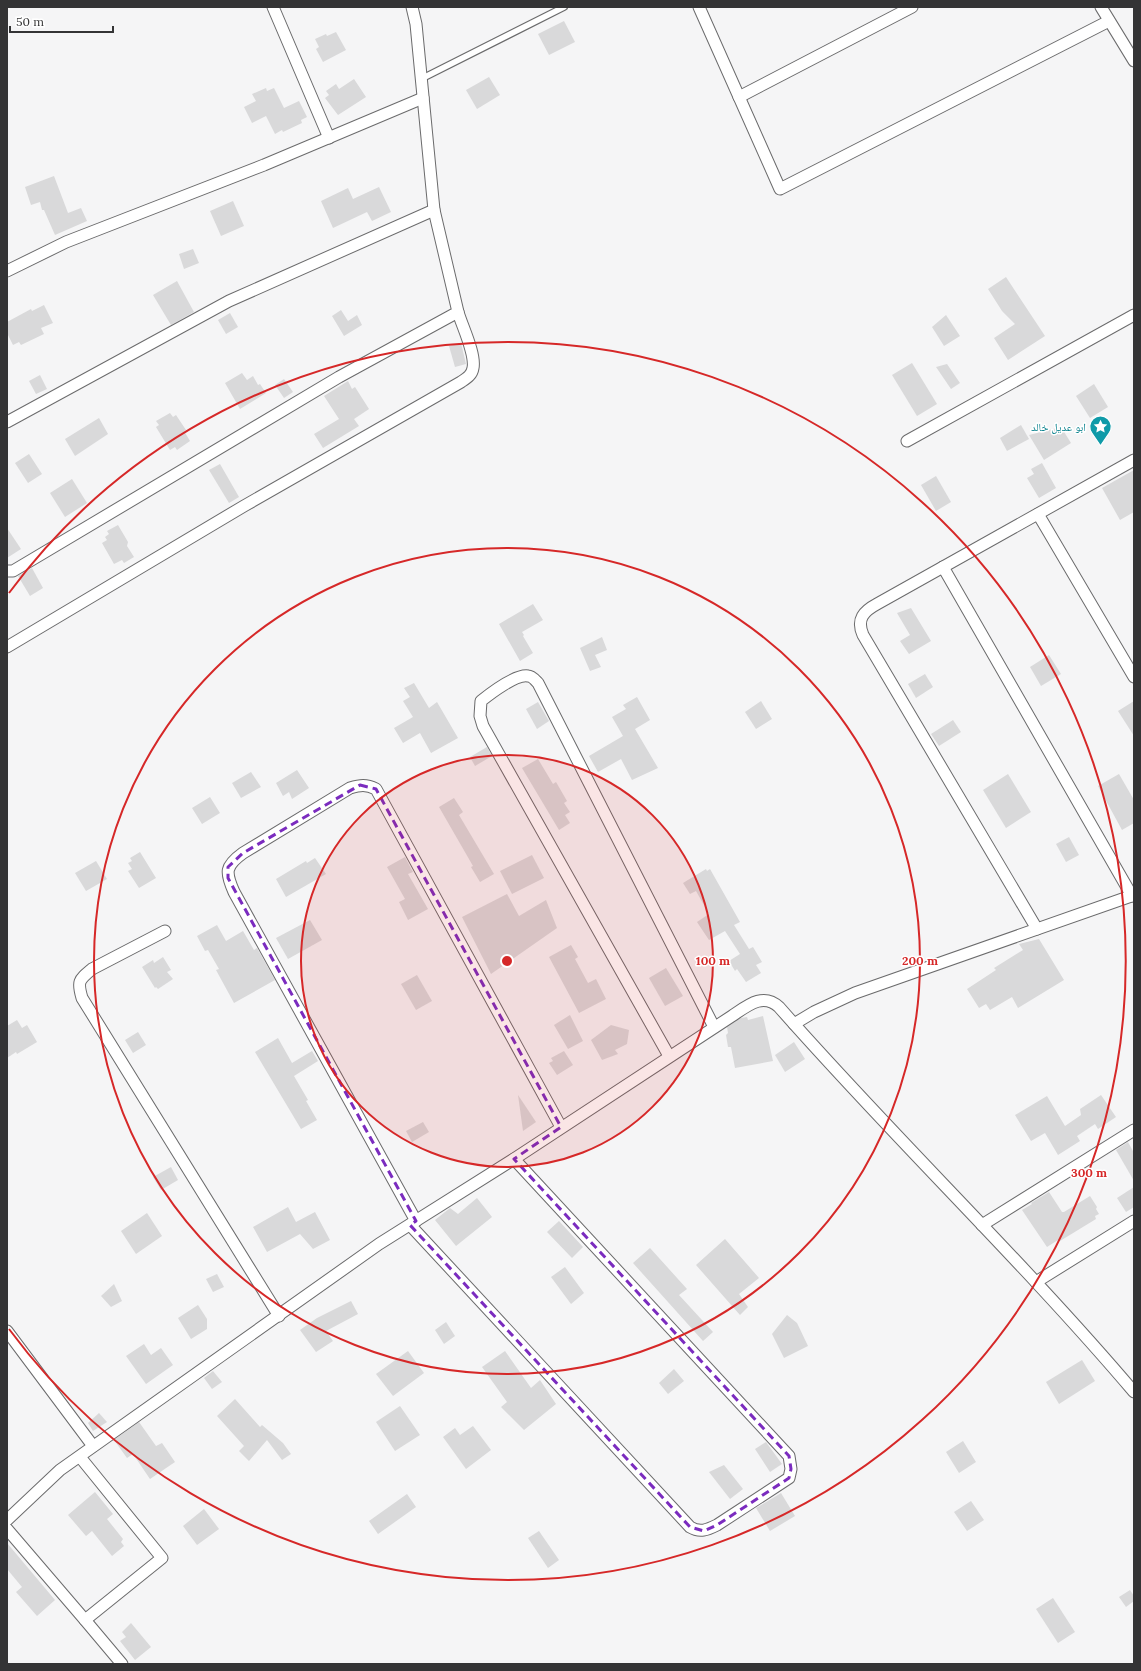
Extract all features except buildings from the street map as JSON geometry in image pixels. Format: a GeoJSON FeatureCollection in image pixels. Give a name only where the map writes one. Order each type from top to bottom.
{"type":"FeatureCollection","features":[{"type":"Feature","properties":{"kind":"street"},"geometry":{"type":"LineString","coordinates":[[273,7],[329,138]]}},
{"type":"Feature","properties":{"kind":"street"},"geometry":{"type":"LineString","coordinates":[[7,647],[244,506],[461,382],[470,375],[473,369],[474,360],[458,312],[434,210],[416,24],[412,7]]}},
{"type":"Feature","properties":{"kind":"street"},"geometry":{"type":"LineString","coordinates":[[699,7],[780,189],[1109,21]]}},
{"type":"Feature","properties":{"kind":"street"},"geometry":{"type":"LineString","coordinates":[[739,97],[912,7]]}},
{"type":"Feature","properties":{"kind":"street"},"geometry":{"type":"LineString","coordinates":[[1101,7],[1134,61]]}},
{"type":"Feature","properties":{"kind":"street"},"geometry":{"type":"LineString","coordinates":[[7,271],[66,242],[264,165],[423,98]]}},
{"type":"Feature","properties":{"kind":"street"},"geometry":{"type":"LineString","coordinates":[[7,422],[230,301],[434,210]]}},
{"type":"Feature","properties":{"kind":"street"},"geometry":{"type":"LineString","coordinates":[[7,571],[13,570],[27,562],[339,377],[458,312]]}},
{"type":"Feature","properties":{"kind":"street"},"geometry":{"type":"LineString","coordinates":[[907,441],[1134,315]]}},
{"type":"Feature","properties":{"kind":"street"},"geometry":{"type":"LineString","coordinates":[[1037,929],[861,630],[861,617],[866,610],[1134,460]]}},
{"type":"Feature","properties":{"kind":"street"},"geometry":{"type":"LineString","coordinates":[[1038,514],[1134,678]]}},
{"type":"Feature","properties":{"kind":"street"},"geometry":{"type":"LineString","coordinates":[[794,1024],[814,1012],[855,993],[1133,895],[943,567]]}},
{"type":"Feature","properties":{"kind":"street"},"geometry":{"type":"LineString","coordinates":[[669,1056],[483,726],[480,716],[481,700],[519,676],[532,677],[538,683],[714,1027]]}},
{"type":"Feature","properties":{"kind":"street"},"geometry":{"type":"LineString","coordinates":[[514,1159],[789,1456],[791,1469],[789,1478],[717,1525],[704,1531],[695,1530],[690,1527],[413,1223],[234,892],[228,878],[228,867],[243,853],[350,788],[360,785],[368,785],[376,789],[561,1127]]}},
{"type":"Feature","properties":{"kind":"street"},"geometry":{"type":"LineString","coordinates":[[165,931],[92,969],[82,978],[78,985],[82,998],[279,1316]]}},
{"type":"Feature","properties":{"kind":"street"},"geometry":{"type":"LineString","coordinates":[[7,1520],[60,1470],[379,1244],[514,1159],[714,1027],[757,1000],[765,999],[774,1002],[846,1082],[1084,1333],[1134,1392]]}},
{"type":"Feature","properties":{"kind":"street"},"geometry":{"type":"LineString","coordinates":[[982,1225],[1134,1130]]}},
{"type":"Feature","properties":{"kind":"street"},"geometry":{"type":"LineString","coordinates":[[1036,1282],[1134,1221]]}},
{"type":"Feature","properties":{"kind":"street"},"geometry":{"type":"LineString","coordinates":[[7,1331],[93,1446]]}},
{"type":"Feature","properties":{"kind":"street"},"geometry":{"type":"LineString","coordinates":[[80,1457],[162,1558],[85,1620]]}},
{"type":"Feature","properties":{"kind":"street"},"geometry":{"type":"LineString","coordinates":[[7,1529],[122,1664]]}},
{"type":"Feature","properties":{"kind":"lane"},"geometry":{"type":"LineString","coordinates":[[421,79],[564,7]]}},
{"type":"Feature","properties":{"kind":"highlighted area"},"geometry":{"type":"Polygon","coordinates":[[[360,785],[376,789],[561,1127],[514,1159],[789,1456],[791,1469],[789,1478],[717,1525],[704,1531],[690,1527],[410,1225],[416,1221],[228,878],[228,867],[243,853],[360,785]]]}},
{"type":"Feature","properties":{"kind":"place","name":"ابو عديل خالد"},"geometry":{"type":"Point","coordinates":[1101,446]}}]}
